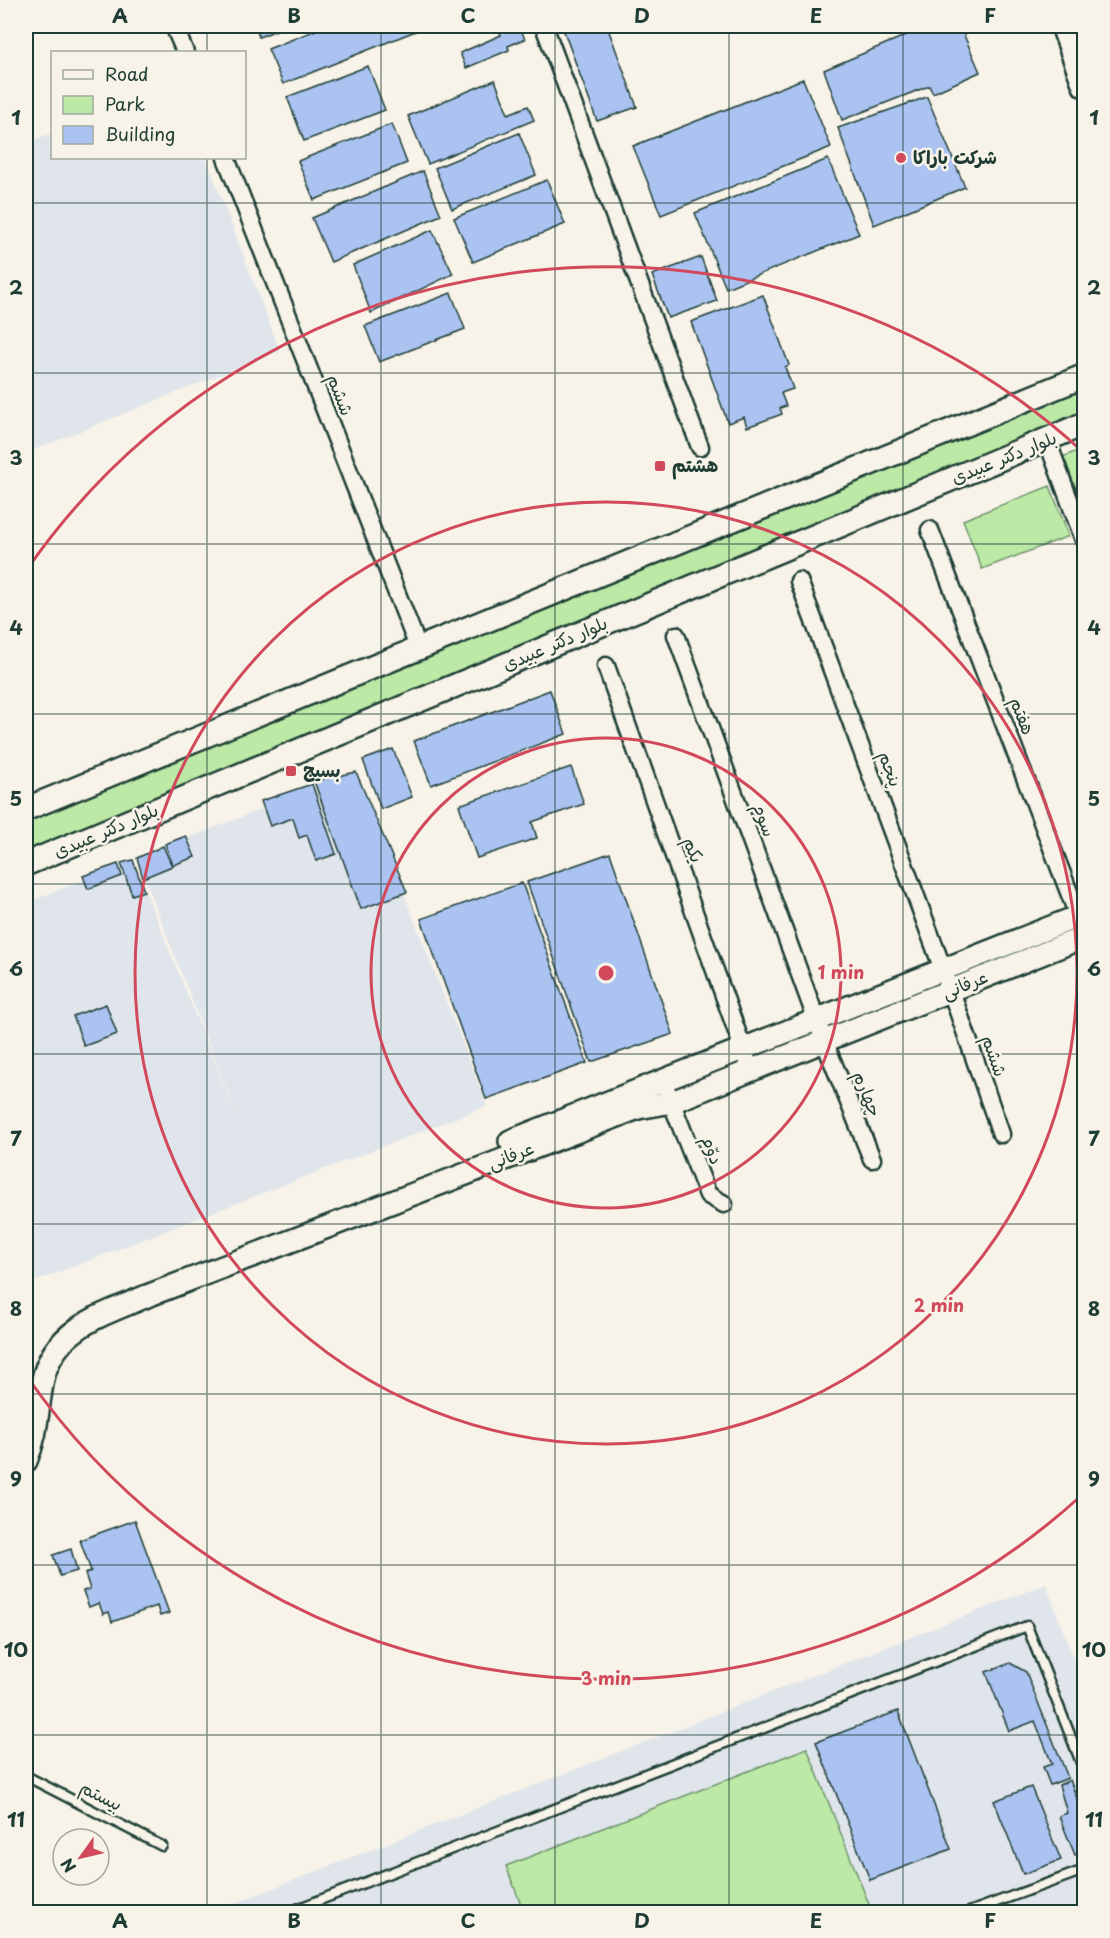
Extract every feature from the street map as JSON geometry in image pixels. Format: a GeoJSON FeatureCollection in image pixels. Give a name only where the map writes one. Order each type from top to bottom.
{"type":"FeatureCollection","features":[{"type":"Feature","properties":{"kind":"main road"},"geometry":{"type":"LineString","coordinates":[[26,809],[1084,376]]}},
{"type":"Feature","properties":{"kind":"main road","name":"بلوار دکتر عبیدی"},"geometry":{"type":"LineString","coordinates":[[26,864],[1084,424]]}},
{"type":"Feature","properties":{"kind":"street"},"geometry":{"type":"LineString","coordinates":[[174,26],[185,51]]}},
{"type":"Feature","properties":{"kind":"street"},"geometry":{"type":"LineString","coordinates":[[544,26],[700,447]]}},
{"type":"Feature","properties":{"kind":"street"},"geometry":{"type":"LineString","coordinates":[[1062,26],[1084,86]]}},
{"type":"Feature","properties":{"kind":"street","name":"ششم"},"geometry":{"type":"LineString","coordinates":[[226,159],[418,647]]}},
{"type":"Feature","properties":{"kind":"street"},"geometry":{"type":"LineString","coordinates":[[1047,440],[1084,540]]}},
{"type":"Feature","properties":{"kind":"street","name":"هفتم"},"geometry":{"type":"LineString","coordinates":[[930,530],[1082,921]]}},
{"type":"Feature","properties":{"kind":"street","name":"پنجم"},"geometry":{"type":"LineString","coordinates":[[799,581],[951,991]]}},
{"type":"Feature","properties":{"kind":"street","name":"سوم"},"geometry":{"type":"LineString","coordinates":[[676,635],[825,1043]]}},
{"type":"Feature","properties":{"kind":"street","name":"یکم"},"geometry":{"type":"LineString","coordinates":[[606,666],[751,1071]]}},
{"type":"Feature","properties":{"kind":"street","name":"عرفانی"},"geometry":{"type":"LineString","coordinates":[[26,1417],[38,1367],[59,1331],[93,1307],[816,1018],[1082,921]]}},
{"type":"Feature","properties":{"kind":"street","name":"عرفانی"},"geometry":{"type":"LineString","coordinates":[[26,1461],[35,1440],[43,1377],[56,1345],[84,1323],[158,1291],[627,1112],[672,1102],[825,1043],[1084,937]]}},
{"type":"Feature","properties":{"kind":"street","name":"ششم"},"geometry":{"type":"LineString","coordinates":[[951,991],[1001,1134]]}},
{"type":"Feature","properties":{"kind":"street","name":"چهارم"},"geometry":{"type":"LineString","coordinates":[[825,1043],[872,1159]]}},
{"type":"Feature","properties":{"kind":"street","name":"دوّم"},"geometry":{"type":"LineString","coordinates":[[662,1081],[708,1196],[724,1204]]}},
{"type":"Feature","properties":{"kind":"lane"},"geometry":{"type":"LineString","coordinates":[[289,1912],[1028,1626],[1084,1770]]}},
{"type":"Feature","properties":{"kind":"lane","name":"بیستم"},"geometry":{"type":"LineString","coordinates":[[26,1776],[162,1846]]}},
{"type":"Feature","properties":{"kind":"lane"},"geometry":{"type":"LineString","coordinates":[[969,1912],[1084,1870]]}},
{"type":"Feature","properties":{"kind":"shaded area"},"geometry":{"type":"Polygon","coordinates":[[[51,133],[51,159],[206,159],[280,351],[26,453],[26,143],[51,133]]]}},
{"type":"Feature","properties":{"kind":"shaded area"},"geometry":{"type":"Polygon","coordinates":[[[356,772],[487,1106],[26,1285],[26,903],[133,860],[240,1125],[137,858],[356,772]]]}},
{"type":"Feature","properties":{"kind":"shaded area"},"geometry":{"type":"Polygon","coordinates":[[[1046,1584],[1084,1687],[1084,1912],[213,1912],[1046,1584]]]}},
{"type":"Feature","properties":{"kind":"green space"},"geometry":{"type":"Polygon","coordinates":[[[1084,383],[1084,414],[26,851],[26,821],[1084,383]]]}},
{"type":"Feature","properties":{"kind":"green space"},"geometry":{"type":"Polygon","coordinates":[[[1084,448],[1084,508],[1063,457],[1084,448]]]}},
{"type":"Feature","properties":{"kind":"green space"},"geometry":{"type":"Polygon","coordinates":[[[1050,486],[1069,536],[982,569],[963,520],[1050,486]]]}},
{"type":"Feature","properties":{"kind":"green space"},"geometry":{"type":"Polygon","coordinates":[[[807,1748],[872,1912],[524,1912],[506,1866],[807,1748]]]}},
{"type":"Feature","properties":{"kind":"building"},"geometry":{"type":"Polygon","coordinates":[[[255,26],[287,26],[259,37],[255,26]]]}},
{"type":"Feature","properties":{"kind":"building"},"geometry":{"type":"Polygon","coordinates":[[[326,26],[428,26],[283,84],[268,49],[326,26]]]}},
{"type":"Feature","properties":{"kind":"building"},"geometry":{"type":"Polygon","coordinates":[[[497,26],[519,26],[525,39],[508,46],[509,50],[466,68],[460,53],[501,35],[497,26]]]}},
{"type":"Feature","properties":{"kind":"building"},"geometry":{"type":"Polygon","coordinates":[[[562,26],[607,26],[637,107],[597,121],[562,26]]]}},
{"type":"Feature","properties":{"kind":"building"},"geometry":{"type":"Polygon","coordinates":[[[928,26],[960,26],[980,72],[933,93],[929,86],[842,120],[824,70],[928,26]]]}},
{"type":"Feature","properties":{"kind":"building"},"geometry":{"type":"Polygon","coordinates":[[[368,66],[385,110],[304,141],[287,97],[368,66]]]}},
{"type":"Feature","properties":{"kind":"building"},"geometry":{"type":"Polygon","coordinates":[[[803,79],[831,147],[661,215],[633,146],[803,79]]]}},
{"type":"Feature","properties":{"kind":"building"},"geometry":{"type":"Polygon","coordinates":[[[495,80],[508,114],[528,106],[534,120],[428,164],[408,116],[495,80]]]}},
{"type":"Feature","properties":{"kind":"building","name":"شرکت باراکا"},"geometry":{"type":"Polygon","coordinates":[[[927,97],[965,187],[874,225],[838,128],[927,97]]]}},
{"type":"Feature","properties":{"kind":"building"},"geometry":{"type":"Polygon","coordinates":[[[392,124],[407,163],[314,200],[298,161],[392,124]]]}},
{"type":"Feature","properties":{"kind":"building"},"geometry":{"type":"Polygon","coordinates":[[[519,133],[536,175],[452,209],[435,168],[519,133]]]}},
{"type":"Feature","properties":{"kind":"building"},"geometry":{"type":"Polygon","coordinates":[[[828,159],[859,234],[726,288],[695,213],[828,159]]]}},
{"type":"Feature","properties":{"kind":"building"},"geometry":{"type":"Polygon","coordinates":[[[423,171],[441,215],[331,262],[312,218],[423,171]]]}},
{"type":"Feature","properties":{"kind":"building"},"geometry":{"type":"Polygon","coordinates":[[[547,180],[565,224],[473,262],[454,218],[547,180]]]}},
{"type":"Feature","properties":{"kind":"building"},"geometry":{"type":"Polygon","coordinates":[[[432,230],[453,274],[371,313],[353,265],[432,230]]]}},
{"type":"Feature","properties":{"kind":"building"},"geometry":{"type":"Polygon","coordinates":[[[701,257],[717,301],[668,318],[652,275],[701,257]]]}},
{"type":"Feature","properties":{"kind":"building"},"geometry":{"type":"Polygon","coordinates":[[[451,293],[465,329],[379,362],[365,326],[451,293]]]}},
{"type":"Feature","properties":{"kind":"building"},"geometry":{"type":"Polygon","coordinates":[[[763,295],[789,365],[785,367],[793,389],[781,393],[786,406],[780,408],[782,414],[747,427],[744,417],[728,423],[691,322],[763,295]]]}},
{"type":"Feature","properties":{"kind":"building"},"geometry":{"type":"Polygon","coordinates":[[[550,690],[566,734],[431,785],[414,741],[550,690]]]}},
{"type":"Feature","properties":{"kind":"building"},"geometry":{"type":"Polygon","coordinates":[[[393,749],[412,797],[381,809],[363,760],[393,749]]]}},
{"type":"Feature","properties":{"kind":"building"},"geometry":{"type":"Polygon","coordinates":[[[571,767],[584,804],[532,822],[537,838],[477,858],[459,805],[571,767]]]}},
{"type":"Feature","properties":{"kind":"building"},"geometry":{"type":"Polygon","coordinates":[[[356,772],[407,892],[361,909],[314,781],[356,772]]]}},
{"type":"Feature","properties":{"kind":"building"},"geometry":{"type":"Polygon","coordinates":[[[312,784],[336,854],[316,861],[307,835],[299,838],[293,818],[270,826],[261,801],[312,784]]]}},
{"type":"Feature","properties":{"kind":"building"},"geometry":{"type":"Polygon","coordinates":[[[186,836],[195,857],[173,865],[165,844],[186,836]]]}},
{"type":"Feature","properties":{"kind":"building"},"geometry":{"type":"Polygon","coordinates":[[[163,846],[172,866],[143,878],[137,858],[163,846]]]}},
{"type":"Feature","properties":{"kind":"building"},"geometry":{"type":"Polygon","coordinates":[[[610,853],[673,1034],[591,1062],[527,882],[610,853]]]}},
{"type":"Feature","properties":{"kind":"building"},"geometry":{"type":"Polygon","coordinates":[[[133,860],[144,891],[132,895],[121,863],[133,860]]]}},
{"type":"Feature","properties":{"kind":"building"},"geometry":{"type":"Polygon","coordinates":[[[118,864],[122,876],[88,889],[83,876],[118,864]]]}},
{"type":"Feature","properties":{"kind":"building"},"geometry":{"type":"Polygon","coordinates":[[[522,883],[587,1063],[486,1099],[421,919],[522,883]]]}},
{"type":"Feature","properties":{"kind":"building"},"geometry":{"type":"Polygon","coordinates":[[[106,1004],[117,1034],[84,1046],[73,1016],[106,1004]]]}},
{"type":"Feature","properties":{"kind":"building"},"geometry":{"type":"Polygon","coordinates":[[[135,1520],[169,1613],[160,1616],[157,1606],[112,1622],[109,1612],[103,1614],[99,1603],[89,1607],[83,1591],[90,1589],[85,1574],[91,1571],[80,1540],[135,1520]]]}},
{"type":"Feature","properties":{"kind":"building"},"geometry":{"type":"Polygon","coordinates":[[[71,1549],[77,1571],[60,1576],[53,1555],[71,1549]]]}},
{"type":"Feature","properties":{"kind":"building"},"geometry":{"type":"Polygon","coordinates":[[[1010,1663],[1026,1672],[1068,1778],[1050,1785],[1043,1767],[1052,1764],[1035,1721],[1009,1731],[986,1672],[1010,1663]]]}},
{"type":"Feature","properties":{"kind":"building"},"geometry":{"type":"Polygon","coordinates":[[[898,1711],[951,1849],[870,1880],[816,1742],[898,1711]]]}},
{"type":"Feature","properties":{"kind":"building"},"geometry":{"type":"Polygon","coordinates":[[[1070,1780],[1084,1817],[1084,1851],[1075,1855],[1059,1816],[1067,1813],[1059,1785],[1070,1780]]]}},
{"type":"Feature","properties":{"kind":"building"},"geometry":{"type":"Polygon","coordinates":[[[1031,1787],[1061,1860],[1023,1874],[994,1801],[1031,1787]]]}},
{"type":"Feature","properties":{"kind":"place","name":"شرکت باراکا"},"geometry":{"type":"Point","coordinates":[901,158]}},
{"type":"Feature","properties":{"kind":"place","name":"هشتم"},"geometry":{"type":"Point","coordinates":[660,466]}},
{"type":"Feature","properties":{"kind":"place","name":"بسیج"},"geometry":{"type":"Point","coordinates":[291,771]}}]}
